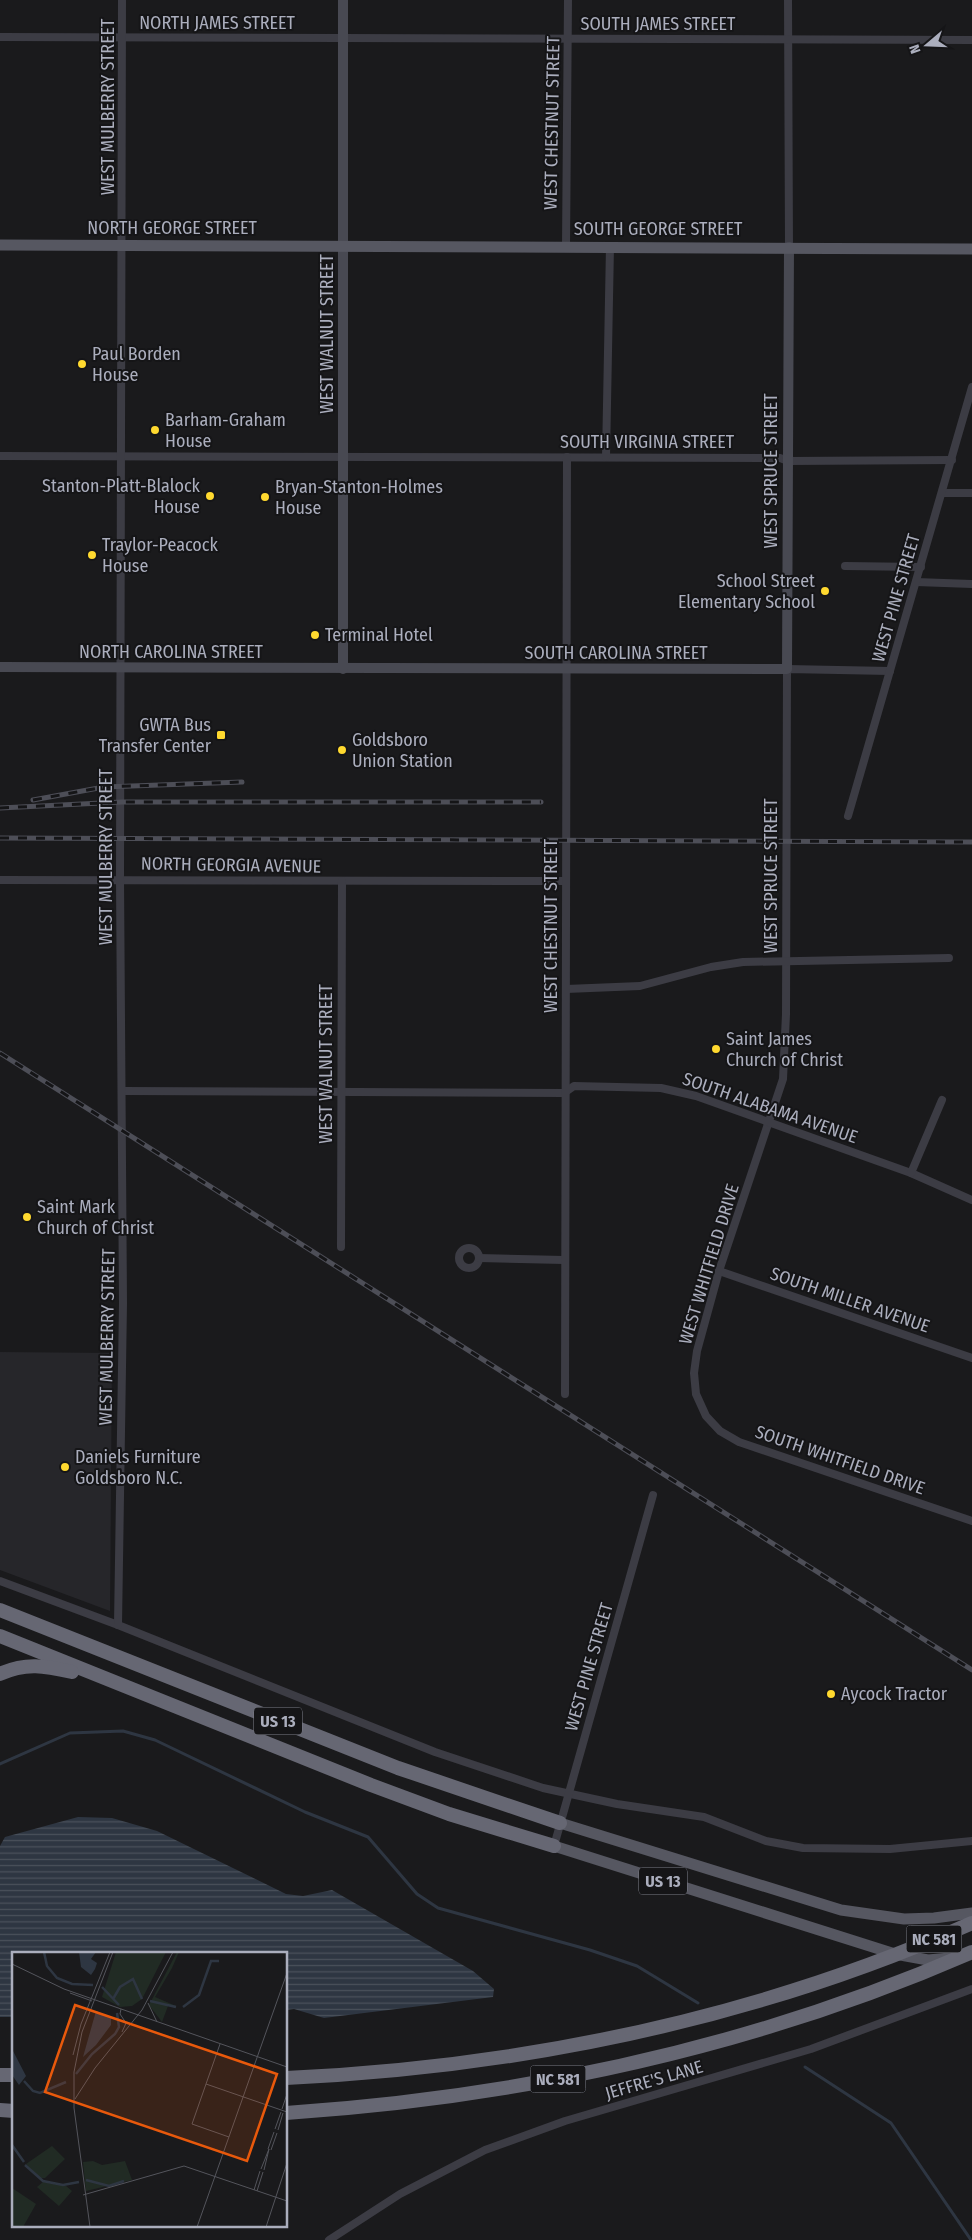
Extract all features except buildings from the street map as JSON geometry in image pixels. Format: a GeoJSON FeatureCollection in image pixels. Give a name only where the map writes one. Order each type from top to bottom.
{"type":"FeatureCollection","features":[{"type":"Feature","properties":{"kind":"highway","name":"US 13"},"geometry":{"type":"LineString","coordinates":[[0,1610],[364,1755],[560,1823]]}},
{"type":"Feature","properties":{"kind":"highway","name":"US 13"},"geometry":{"type":"LineString","coordinates":[[0,1636],[380,1788],[449,1814],[554,1846]]}},
{"type":"Feature","properties":{"kind":"highway"},"geometry":{"type":"LineString","coordinates":[[0,1674],[16,1667],[38,1665],[106,1680]]}},
{"type":"Feature","properties":{"kind":"highway","name":"NC 581"},"geometry":{"type":"LineString","coordinates":[[288,2078],[448,2065],[507,2058],[608,2039],[730,2009],[895,1954],[972,1923]]}},
{"type":"Feature","properties":{"kind":"highway","name":"NC 581"},"geometry":{"type":"LineString","coordinates":[[288,2113],[377,2106],[463,2095],[532,2084],[649,2060],[801,2017],[968,1953]]}},
{"type":"Feature","properties":{"kind":"main road","name":"NORTH GEORGE STREET"},"geometry":{"type":"LineString","coordinates":[[0,245],[343,246]]}},
{"type":"Feature","properties":{"kind":"main road","name":"SOUTH GEORGE STREET"},"geometry":{"type":"LineString","coordinates":[[343,246],[972,249]]}},
{"type":"Feature","properties":{"kind":"main road","name":"US 13"},"geometry":{"type":"LineString","coordinates":[[560,1823],[841,1910],[904,1919],[934,1918],[972,1913]]}},
{"type":"Feature","properties":{"kind":"main road","name":"US 13"},"geometry":{"type":"LineString","coordinates":[[554,1846],[895,1954],[928,1960],[968,1953]]}},
{"type":"Feature","properties":{"kind":"street","name":"WEST MULBERRY STREET"},"geometry":{"type":"LineString","coordinates":[[118,1625],[123,1303],[120,879],[123,244],[122,0]]}},
{"type":"Feature","properties":{"kind":"street","name":"WEST WALNUT STREET"},"geometry":{"type":"LineString","coordinates":[[343,0],[343,669]]}},
{"type":"Feature","properties":{"kind":"street","name":"WEST CHESTNUT STREET"},"geometry":{"type":"LineString","coordinates":[[566,246],[568,0]]}},
{"type":"Feature","properties":{"kind":"street","name":"WEST SPRUCE STREET"},"geometry":{"type":"LineString","coordinates":[[770,1121],[783,1079],[785,1063],[789,247],[788,0]]}},
{"type":"Feature","properties":{"kind":"street","name":"NORTH JAMES STREET"},"geometry":{"type":"LineString","coordinates":[[0,37],[343,39]]}},
{"type":"Feature","properties":{"kind":"street","name":"SOUTH JAMES STREET"},"geometry":{"type":"LineString","coordinates":[[343,39],[972,40]]}},
{"type":"Feature","properties":{"kind":"street"},"geometry":{"type":"LineString","coordinates":[[606,457],[610,246]]}},
{"type":"Feature","properties":{"kind":"street","name":"WEST PINE STREET"},"geometry":{"type":"LineString","coordinates":[[848,816],[972,388]]}},
{"type":"Feature","properties":{"kind":"street","name":"SOUTH VIRGINIA STREET"},"geometry":{"type":"LineString","coordinates":[[0,456],[780,458],[788,461],[952,460]]}},
{"type":"Feature","properties":{"kind":"street","name":"WEST CHESTNUT STREET"},"geometry":{"type":"LineString","coordinates":[[565,1394],[564,1093],[566,989],[565,670],[567,457]]}},
{"type":"Feature","properties":{"kind":"street"},"geometry":{"type":"LineString","coordinates":[[942,493],[972,493]]}},
{"type":"Feature","properties":{"kind":"street"},"geometry":{"type":"LineString","coordinates":[[845,566],[921,567]]}},
{"type":"Feature","properties":{"kind":"street"},"geometry":{"type":"LineString","coordinates":[[916,582],[972,584]]}},
{"type":"Feature","properties":{"kind":"street","name":"NORTH CAROLINA STREET"},"geometry":{"type":"LineString","coordinates":[[0,667],[343,669]]}},
{"type":"Feature","properties":{"kind":"street","name":"SOUTH CAROLINA STREET"},"geometry":{"type":"LineString","coordinates":[[343,669],[787,669],[890,671]]}},
{"type":"Feature","properties":{"kind":"street","name":"NORTH GEORGIA AVENUE"},"geometry":{"type":"LineString","coordinates":[[0,880],[566,881]]}},
{"type":"Feature","properties":{"kind":"street","name":"WEST WALNUT STREET"},"geometry":{"type":"LineString","coordinates":[[341,1247],[343,1093],[342,881]]}},
{"type":"Feature","properties":{"kind":"street"},"geometry":{"type":"LineString","coordinates":[[566,989],[640,986],[724,964],[786,960],[949,958]]}},
{"type":"Feature","properties":{"kind":"street","name":"SOUTH ALABAMA AVENUE"},"geometry":{"type":"LineString","coordinates":[[123,1091],[564,1093],[574,1086],[661,1088],[696,1096],[770,1121],[911,1173],[972,1200]]}},
{"type":"Feature","properties":{"kind":"street"},"geometry":{"type":"LineString","coordinates":[[911,1173],[942,1100]]}},
{"type":"Feature","properties":{"kind":"street","name":"WEST WHITFIELD DRIVE"},"geometry":{"type":"LineString","coordinates":[[706,1416],[696,1394],[694,1373],[697,1351],[718,1270],[770,1121]]}},
{"type":"Feature","properties":{"kind":"street"},"geometry":{"type":"LineString","coordinates":[[480,1258],[564,1260]]}},
{"type":"Feature","properties":{"kind":"street","name":"SOUTH MILLER AVENUE"},"geometry":{"type":"LineString","coordinates":[[718,1270],[972,1358]]}},
{"type":"Feature","properties":{"kind":"street","name":"SOUTH WHITFIELD DRIVE"},"geometry":{"type":"LineString","coordinates":[[706,1416],[720,1431],[740,1442],[972,1521]]}},
{"type":"Feature","properties":{"kind":"street","name":"WEST PINE STREET"},"geometry":{"type":"LineString","coordinates":[[554,1846],[652,1496]]}},
{"type":"Feature","properties":{"kind":"street"},"geometry":{"type":"LineString","coordinates":[[0,1581],[118,1625],[443,1755],[568,1795],[704,1817],[766,1841],[803,1848],[890,1849],[972,1841]]}},
{"type":"Feature","properties":{"kind":"street","name":"JEFFRE'S LANE"},"geometry":{"type":"LineString","coordinates":[[330,2240],[400,2194],[485,2150],[565,2121],[812,2049],[972,1989]]}},
{"type":"Feature","properties":{"kind":"shaded area"},"geometry":{"type":"Polygon","coordinates":[[[0,1352],[112,1353],[110,1611],[0,1570],[0,1352]]]}},
{"type":"Feature","properties":{"kind":"water"},"geometry":{"type":"Polygon","coordinates":[[[78,1817],[112,1818],[157,1831],[286,1894],[303,1896],[332,1890],[473,1971],[494,1989],[493,1997],[324,2018],[294,2009],[288,2010],[288,1952],[12,1952],[12,2017],[0,2017],[0,1846],[5,1837],[78,1817]]]}},
{"type":"Feature","properties":{"kind":"waterway"},"geometry":{"type":"LineString","coordinates":[[0,1764],[70,1733],[123,1731],[155,1740],[305,1812],[368,1837],[417,1894],[438,1908],[590,1950],[637,1966],[698,2003]]}},
{"type":"Feature","properties":{"kind":"waterway"},"geometry":{"type":"LineString","coordinates":[[805,2067],[891,2123],[971,2240]]}},
{"type":"Feature","properties":{"kind":"railway"},"geometry":{"type":"LineString","coordinates":[[33,800],[104,787],[242,782]]}},
{"type":"Feature","properties":{"kind":"railway"},"geometry":{"type":"LineString","coordinates":[[0,808],[122,802],[541,802]]}},
{"type":"Feature","properties":{"kind":"railway"},"geometry":{"type":"LineString","coordinates":[[0,838],[972,842]]}},
{"type":"Feature","properties":{"kind":"railway"},"geometry":{"type":"LineString","coordinates":[[0,1053],[972,1670]]}},
{"type":"Feature","properties":{"kind":"place","name":"Paul Borden House"},"geometry":{"type":"Point","coordinates":[82,364]}},
{"type":"Feature","properties":{"kind":"place","name":"Barham-Graham House"},"geometry":{"type":"Point","coordinates":[155,430]}},
{"type":"Feature","properties":{"kind":"place","name":"Stanton-Platt-Blalock House"},"geometry":{"type":"Point","coordinates":[210,496]}},
{"type":"Feature","properties":{"kind":"place","name":"Bryan-Stanton-Holmes House"},"geometry":{"type":"Point","coordinates":[265,497]}},
{"type":"Feature","properties":{"kind":"place","name":"Traylor-Peacock House"},"geometry":{"type":"Point","coordinates":[92,555]}},
{"type":"Feature","properties":{"kind":"place","name":"School Street Elementary School"},"geometry":{"type":"Point","coordinates":[825,591]}},
{"type":"Feature","properties":{"kind":"place","name":"Terminal Hotel"},"geometry":{"type":"Point","coordinates":[315,635]}},
{"type":"Feature","properties":{"kind":"place","name":"GWTA Bus Transfer Center"},"geometry":{"type":"Point","coordinates":[221,735]}},
{"type":"Feature","properties":{"kind":"place","name":"Goldsboro Union Station"},"geometry":{"type":"Point","coordinates":[342,750]}},
{"type":"Feature","properties":{"kind":"place","name":"Saint James Church of Christ"},"geometry":{"type":"Point","coordinates":[716,1049]}},
{"type":"Feature","properties":{"kind":"place","name":"Saint Mark Church of Christ"},"geometry":{"type":"Point","coordinates":[27,1217]}},
{"type":"Feature","properties":{"kind":"place","name":"Daniels Furniture Goldsboro N.C."},"geometry":{"type":"Point","coordinates":[65,1467]}},
{"type":"Feature","properties":{"kind":"place","name":"Aycock Tractor"},"geometry":{"type":"Point","coordinates":[831,1694]}}]}
